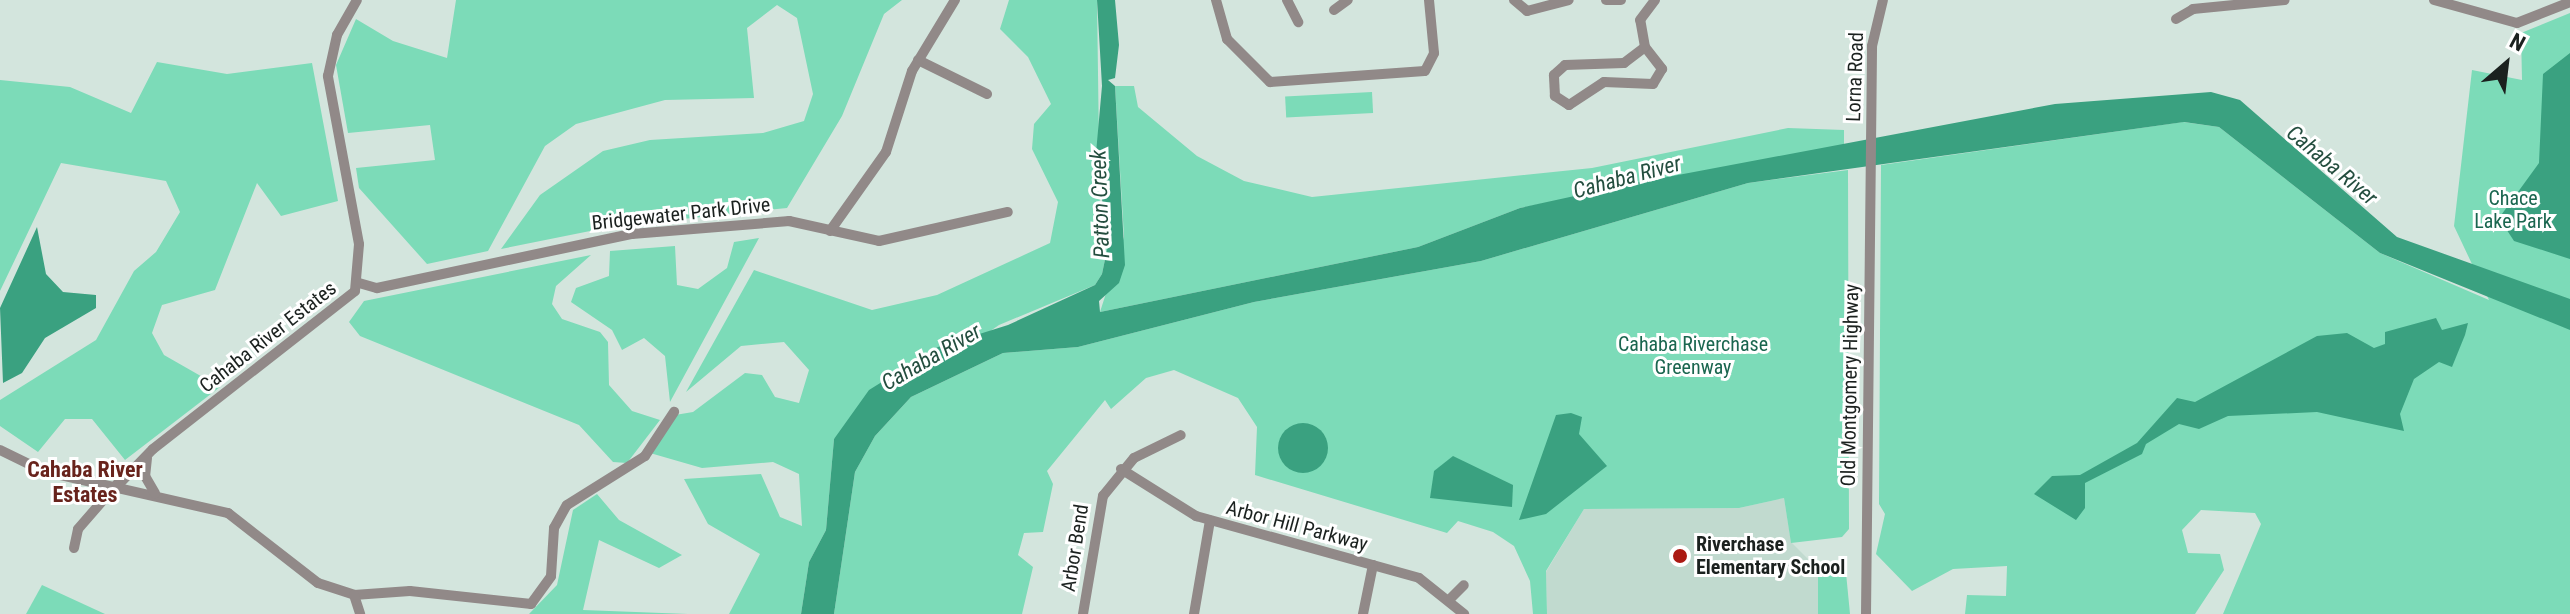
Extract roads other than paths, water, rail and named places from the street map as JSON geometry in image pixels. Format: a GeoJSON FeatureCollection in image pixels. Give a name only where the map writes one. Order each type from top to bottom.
{"type":"FeatureCollection","features":[{"type":"Feature","properties":{"kind":"street","name":"Cahaba River Estates"},"geometry":{"type":"LineString","coordinates":[[74,548],[78,529],[119,483],[147,457],[333,314],[359,283],[359,244],[328,76],[337,35],[357,0]]}},
{"type":"Feature","properties":{"kind":"street"},"geometry":{"type":"LineString","coordinates":[[830,231],[886,152],[918,60],[955,0]]}},
{"type":"Feature","properties":{"kind":"street"},"geometry":{"type":"LineString","coordinates":[[1216,0],[1227,39],[1270,82],[1425,71],[1434,53],[1429,0]]}},
{"type":"Feature","properties":{"kind":"street"},"geometry":{"type":"LineString","coordinates":[[1287,0],[1298,22]]}},
{"type":"Feature","properties":{"kind":"street"},"geometry":{"type":"LineString","coordinates":[[1334,10],[1348,0]]}},
{"type":"Feature","properties":{"kind":"street"},"geometry":{"type":"LineString","coordinates":[[1514,0],[1527,11],[1569,0]]}},
{"type":"Feature","properties":{"kind":"street"},"geometry":{"type":"LineString","coordinates":[[1606,0],[1621,0]]}},
{"type":"Feature","properties":{"kind":"street"},"geometry":{"type":"LineString","coordinates":[[1645,47],[1624,63],[1565,65],[1554,75],[1555,96],[1569,105],[1604,82],[1653,84],[1662,69],[1645,47],[1640,20],[1655,0]]}},
{"type":"Feature","properties":{"kind":"street","name":"Lorna Road"},"geometry":{"type":"LineString","coordinates":[[1870,157],[1872,46],[1883,0]]}},
{"type":"Feature","properties":{"kind":"street"},"geometry":{"type":"LineString","coordinates":[[2176,19],[2193,9],[2285,0]]}},
{"type":"Feature","properties":{"kind":"street"},"geometry":{"type":"LineString","coordinates":[[2434,0],[2517,23],[2570,2]]}},
{"type":"Feature","properties":{"kind":"street"},"geometry":{"type":"LineString","coordinates":[[918,60],[987,94]]}},
{"type":"Feature","properties":{"kind":"street","name":"Old Montgomery Highway"},"geometry":{"type":"LineString","coordinates":[[1866,614],[1870,157]]}},
{"type":"Feature","properties":{"kind":"street","name":"Bridgewater Park Drive"},"geometry":{"type":"LineString","coordinates":[[359,283],[377,288],[632,234],[778,221],[889,240],[1008,212]]}},
{"type":"Feature","properties":{"kind":"street"},"geometry":{"type":"LineString","coordinates":[[0,450],[43,471],[119,483],[251,525],[318,583],[354,595],[410,591],[531,604],[551,576],[554,528],[567,505],[645,456],[674,412]]}},
{"type":"Feature","properties":{"kind":"street","name":"Arbor Bend"},"geometry":{"type":"LineString","coordinates":[[1083,614],[1098,506],[1121,469],[1164,437],[1181,435]]}},
{"type":"Feature","properties":{"kind":"street"},"geometry":{"type":"LineString","coordinates":[[147,457],[145,476],[155,493]]}},
{"type":"Feature","properties":{"kind":"street","name":"Arbor Hill Parkway"},"geometry":{"type":"LineString","coordinates":[[1121,469],[1159,499],[1210,520],[1419,578],[1451,598],[1464,614]]}},
{"type":"Feature","properties":{"kind":"street"},"geometry":{"type":"LineString","coordinates":[[1194,614],[1210,520]]}},
{"type":"Feature","properties":{"kind":"street"},"geometry":{"type":"LineString","coordinates":[[1363,614],[1373,565]]}},
{"type":"Feature","properties":{"kind":"street"},"geometry":{"type":"LineString","coordinates":[[1451,598],[1464,585]]}},
{"type":"Feature","properties":{"kind":"street"},"geometry":{"type":"LineString","coordinates":[[354,595],[360,614]]}},
{"type":"Feature","properties":{"kind":"water","name":"Cahaba River"},"geometry":{"type":"Polygon","coordinates":[[[1097,0],[1115,0],[1119,45],[1115,78],[1108,80],[1115,86],[1125,265],[1119,283],[1099,301],[1100,312],[1418,247],[1520,208],[1625,185],[2055,104],[2211,92],[2240,100],[2397,237],[2570,299],[2570,330],[2380,253],[2219,127],[2184,122],[1748,183],[1481,261],[1254,302],[1078,347],[1003,353],[911,397],[875,436],[855,472],[834,614],[801,614],[809,562],[826,530],[834,439],[869,390],[938,347],[1008,325],[1095,285],[1102,274],[1108,245],[1096,153],[1102,86],[1097,0]]]}},
{"type":"Feature","properties":{"kind":"water"},"geometry":{"type":"Polygon","coordinates":[[[2570,53],[2570,259],[2514,241],[2499,218],[2539,163],[2543,74],[2570,53]]]}},
{"type":"Feature","properties":{"kind":"water"},"geometry":{"type":"Polygon","coordinates":[[[37,227],[46,274],[63,292],[96,295],[96,308],[45,338],[22,373],[3,383],[0,308],[37,227]]]}},
{"type":"Feature","properties":{"kind":"water"},"geometry":{"type":"Polygon","coordinates":[[[2436,318],[2442,330],[2468,323],[2465,335],[2452,367],[2439,362],[2414,379],[2400,414],[2404,431],[2317,412],[2228,416],[2199,429],[2179,424],[2146,444],[2142,454],[2085,483],[2085,508],[2076,520],[2034,494],[2052,476],[2080,475],[2137,443],[2177,398],[2195,402],[2317,336],[2347,333],[2374,348],[2385,344],[2385,332],[2436,318]]]}},
{"type":"Feature","properties":{"kind":"water"},"geometry":{"type":"Polygon","coordinates":[[[1571,413],[1582,417],[1579,434],[1607,466],[1546,514],[1519,520],[1556,415],[1571,413]]]}},
{"type":"Feature","properties":{"kind":"water"},"geometry":{"type":"Polygon","coordinates":[[[1303,423],[1320,431],[1328,448],[1320,465],[1303,473],[1286,465],[1278,448],[1286,431],[1303,423]]]}},
{"type":"Feature","properties":{"kind":"water"},"geometry":{"type":"Polygon","coordinates":[[[1453,456],[1513,485],[1512,507],[1430,498],[1434,471],[1453,456]]]}},
{"type":"Feature","properties":{"kind":"place","name":"Riverchase Elementary School"},"geometry":{"type":"Point","coordinates":[1680,556]}},
{"type":"Feature","properties":{"kind":"district","name":"Cahaba River Estates"},"geometry":{"type":"Point","coordinates":[85,482]}},
{"type":"Feature","properties":{"kind":"park label","name":"Chace Lake Park"},"geometry":{"type":"Point","coordinates":[2513,210]}},
{"type":"Feature","properties":{"kind":"park label","name":"Cahaba Riverchase Greenway"},"geometry":{"type":"Point","coordinates":[1693,356]}},
{"type":"Feature","properties":{"kind":"water label","name":"Patton Creek"},"geometry":{"type":"Point","coordinates":[1100,204]}}]}
